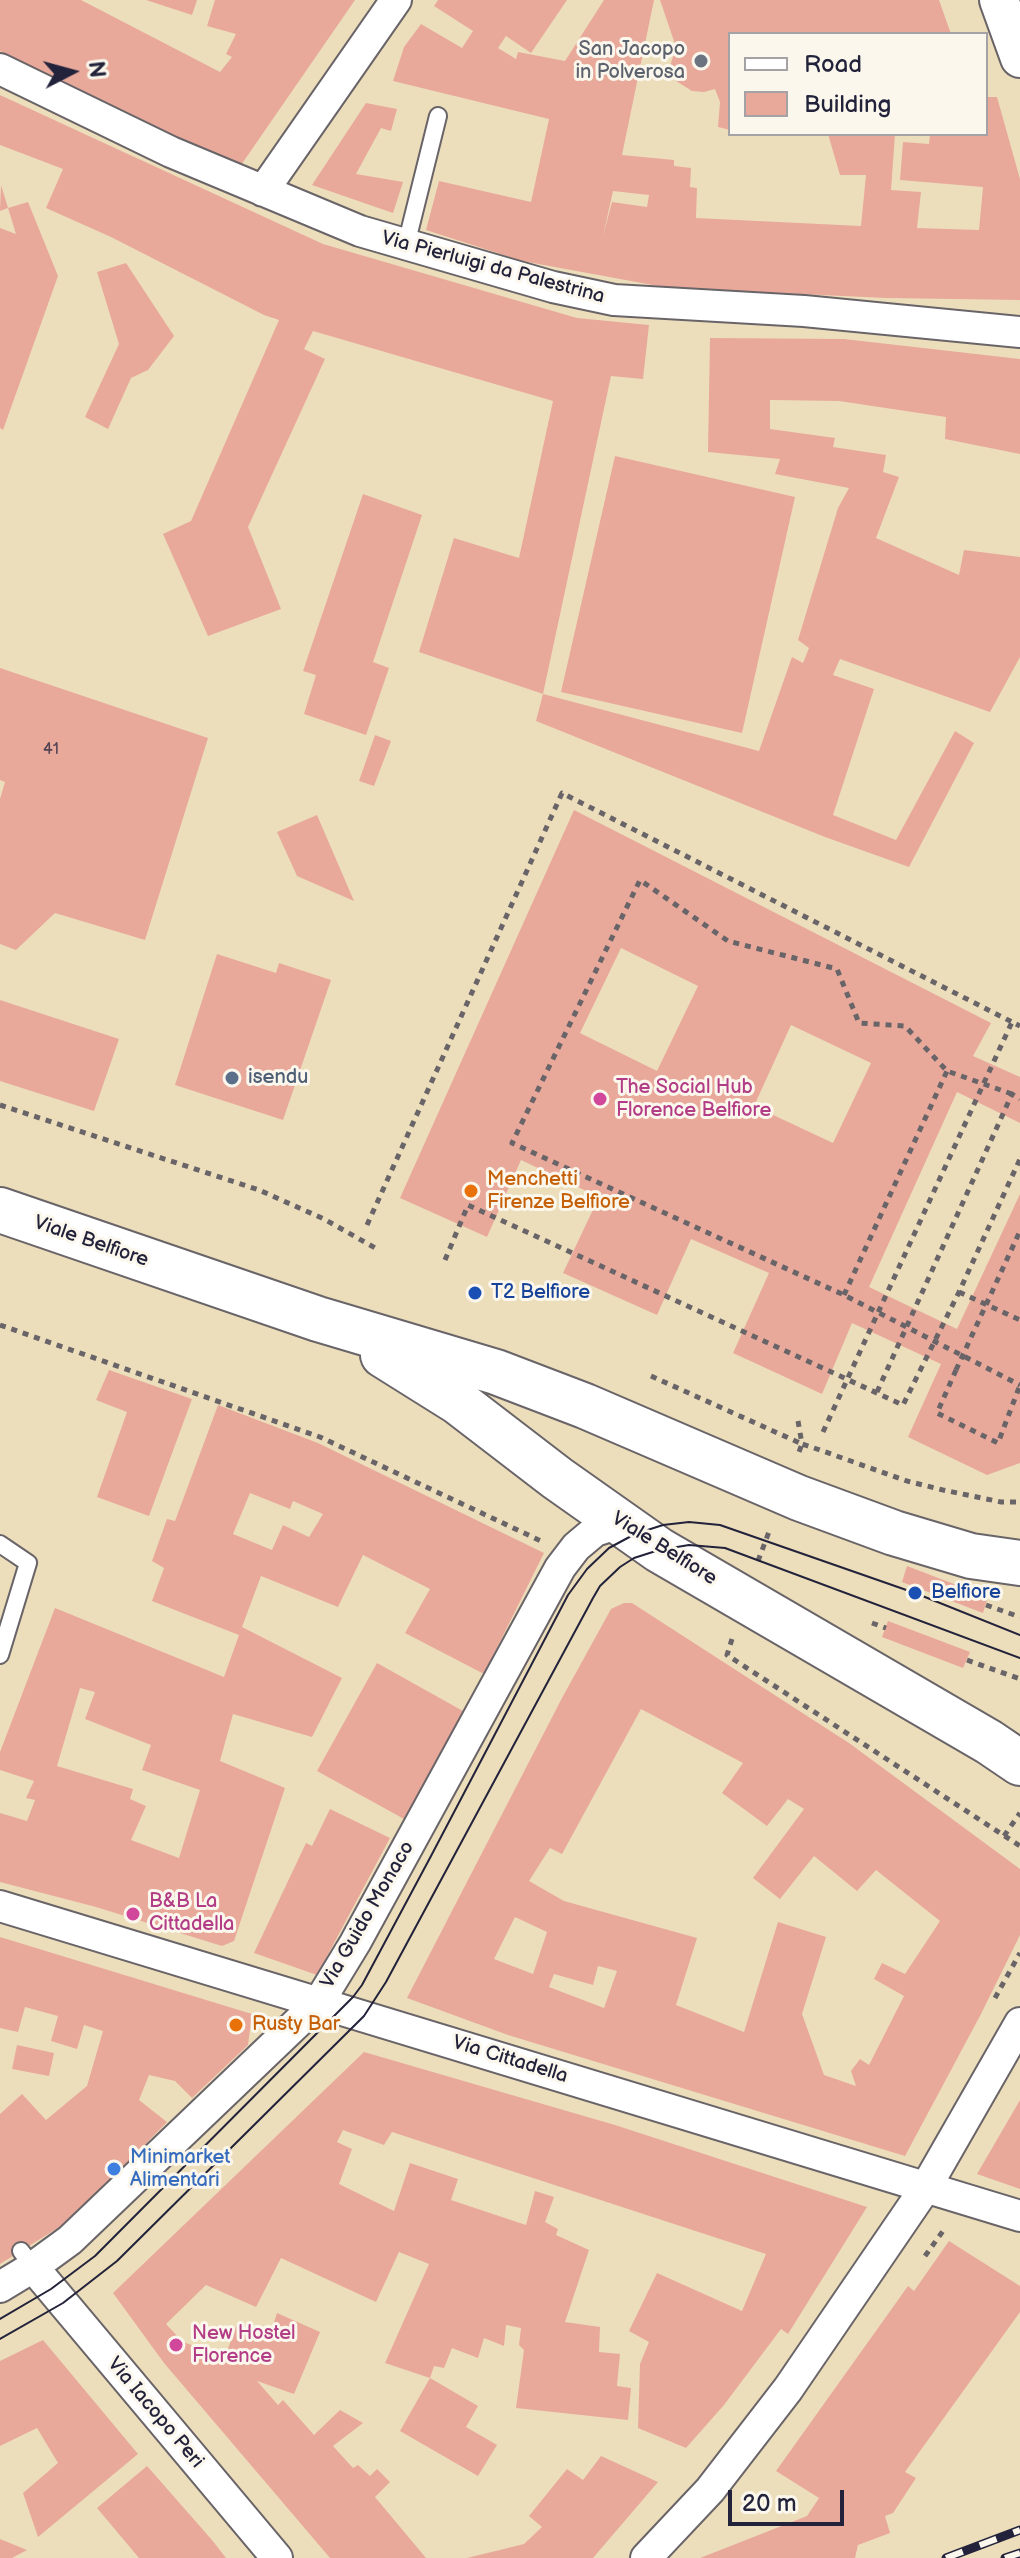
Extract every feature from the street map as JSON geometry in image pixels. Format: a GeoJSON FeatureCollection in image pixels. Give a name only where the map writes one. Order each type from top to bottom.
{"type":"FeatureCollection","features":[{"type":"Feature","properties":{"kind":"main road","name":"Viale Belfiore"},"geometry":{"type":"LineString","coordinates":[[0,1210],[318,1319],[496,1372],[585,1406],[799,1498],[894,1533],[947,1550],[1008,1559]]}},
{"type":"Feature","properties":{"kind":"main road","name":"Viale Belfiore"},"geometry":{"type":"LineString","coordinates":[[318,1319],[394,1361],[458,1402],[659,1550],[1020,1763]]}},
{"type":"Feature","properties":{"kind":"street"},"geometry":{"type":"LineString","coordinates":[[263,191],[396,0]]}},
{"type":"Feature","properties":{"kind":"street"},"geometry":{"type":"LineString","coordinates":[[999,0],[1020,58]]}},
{"type":"Feature","properties":{"kind":"street","name":"Via Pierluigi da Palestrina"},"geometry":{"type":"LineString","coordinates":[[0,69],[171,152],[360,231],[553,287],[614,300],[804,311],[1020,332]]}},
{"type":"Feature","properties":{"kind":"street","name":"Via Guido Monaco"},"geometry":{"type":"LineString","coordinates":[[0,2287],[27,2259],[70,2240],[319,2002],[355,1943],[560,1568],[576,1547],[595,1531],[610,1526],[627,1528]]}},
{"type":"Feature","properties":{"kind":"street","name":"Via Cittadella"},"geometry":{"type":"LineString","coordinates":[[0,1906],[1020,2216]]}},
{"type":"Feature","properties":{"kind":"street"},"geometry":{"type":"LineString","coordinates":[[646,2558],[710,2490],[763,2424],[926,2187],[1020,2023]]}},
{"type":"Feature","properties":{"kind":"street","name":"Via Iacopo Peri"},"geometry":{"type":"LineString","coordinates":[[27,2259],[277,2558]]}},
{"type":"Feature","properties":{"kind":"lane"},"geometry":{"type":"LineString","coordinates":[[406,245],[438,116]]}},
{"type":"Feature","properties":{"kind":"lane"},"geometry":{"type":"LineString","coordinates":[[0,1544],[28,1563],[0,1655]]}},
{"type":"Feature","properties":{"kind":"path"},"geometry":{"type":"LineString","coordinates":[[367,1225],[562,793],[1020,1026]]}},
{"type":"Feature","properties":{"kind":"path"},"geometry":{"type":"LineString","coordinates":[[1020,1099],[947,1071],[905,1026],[859,1023],[837,969],[728,941],[640,880],[512,1143],[844,1295],[963,1356],[1020,1385],[998,1443],[937,1413],[963,1356],[1020,1231]]}},
{"type":"Feature","properties":{"kind":"path"},"geometry":{"type":"LineString","coordinates":[[823,1432],[1012,1022]]}},
{"type":"Feature","properties":{"kind":"path"},"geometry":{"type":"LineString","coordinates":[[844,1295],[947,1071]]}},
{"type":"Feature","properties":{"kind":"path"},"geometry":{"type":"LineString","coordinates":[[877,1392],[1012,1094]]}},
{"type":"Feature","properties":{"kind":"path"},"geometry":{"type":"LineString","coordinates":[[0,1105],[259,1190],[324,1219],[377,1249]]}},
{"type":"Feature","properties":{"kind":"path"},"geometry":{"type":"LineString","coordinates":[[445,1260],[468,1205],[903,1405],[1020,1159]]}},
{"type":"Feature","properties":{"kind":"path"},"geometry":{"type":"LineString","coordinates":[[959,1292],[1020,1320]]}},
{"type":"Feature","properties":{"kind":"path"},"geometry":{"type":"LineString","coordinates":[[0,1325],[320,1437],[552,1546]]}},
{"type":"Feature","properties":{"kind":"path"},"geometry":{"type":"LineString","coordinates":[[651,1376],[802,1444],[919,1484],[981,1499],[1020,1502]]}},
{"type":"Feature","properties":{"kind":"path"},"geometry":{"type":"LineString","coordinates":[[798,1421],[802,1444]]}},
{"type":"Feature","properties":{"kind":"path"},"geometry":{"type":"LineString","coordinates":[[754,1574],[771,1528]]}},
{"type":"Feature","properties":{"kind":"path"},"geometry":{"type":"LineString","coordinates":[[986,1605],[1020,1617]]}},
{"type":"Feature","properties":{"kind":"path"},"geometry":{"type":"LineString","coordinates":[[727,1655],[1020,1846]]}},
{"type":"Feature","properties":{"kind":"path"},"geometry":{"type":"LineString","coordinates":[[967,1660],[1020,1679]]}},
{"type":"Feature","properties":{"kind":"path"},"geometry":{"type":"LineString","coordinates":[[1004,1836],[1020,1813]]}},
{"type":"Feature","properties":{"kind":"path"},"geometry":{"type":"LineString","coordinates":[[991,2004],[1020,1953]]}},
{"type":"Feature","properties":{"kind":"building"},"geometry":{"type":"Polygon","coordinates":[[[0,0],[81,0],[220,72],[232,57],[226,54],[236,34],[207,26],[215,0],[355,0],[239,168],[0,51],[0,0]]]}},
{"type":"Feature","properties":{"kind":"building"},"geometry":{"type":"Polygon","coordinates":[[[146,0],[197,0],[192,15],[146,0]]]}},
{"type":"Feature","properties":{"kind":"building"},"geometry":{"type":"Polygon","coordinates":[[[438,0],[567,0],[531,53],[506,36],[498,48],[516,59],[518,52],[565,61],[604,0],[654,0],[622,155],[674,160],[674,166],[691,168],[690,187],[697,188],[696,218],[861,226],[866,175],[840,175],[829,136],[895,136],[891,190],[921,192],[917,228],[979,230],[983,187],[900,180],[903,142],[929,144],[930,136],[988,136],[988,97],[997,97],[1020,179],[1020,300],[886,298],[669,288],[522,261],[426,230],[439,181],[531,202],[549,119],[393,81],[404,47],[421,24],[462,48],[473,31],[434,6],[438,0]],[[613,191],[603,236],[612,202],[647,207],[649,195],[613,191]]]}},
{"type":"Feature","properties":{"kind":"building","name":"San Jacopo in Polverosa"},"geometry":{"type":"Polygon","coordinates":[[[660,0],[939,0],[950,32],[728,32],[728,130],[718,127],[720,102],[715,89],[692,91],[676,81],[670,66],[676,47],[660,0]]]}},
{"type":"Feature","properties":{"kind":"building"},"geometry":{"type":"Polygon","coordinates":[[[0,95],[323,244],[577,318],[649,325],[643,379],[611,376],[543,694],[419,652],[454,538],[519,558],[553,401],[313,331],[304,349],[325,359],[248,527],[281,609],[208,636],[163,534],[191,521],[279,320],[46,208],[63,169],[0,145],[0,95]]]}},
{"type":"Feature","properties":{"kind":"building"},"geometry":{"type":"Polygon","coordinates":[[[366,103],[397,109],[391,131],[381,128],[356,174],[403,182],[393,213],[312,185],[366,103]]]}},
{"type":"Feature","properties":{"kind":"building"},"geometry":{"type":"Polygon","coordinates":[[[1,185],[8,208],[0,211],[1,185]]]}},
{"type":"Feature","properties":{"kind":"building"},"geometry":{"type":"Polygon","coordinates":[[[28,202],[58,276],[3,430],[0,428],[0,228],[16,234],[8,208],[28,202]]]}},
{"type":"Feature","properties":{"kind":"building"},"geometry":{"type":"Polygon","coordinates":[[[126,263],[174,336],[148,370],[131,378],[108,429],[85,417],[119,344],[97,272],[126,263]]]}},
{"type":"Feature","properties":{"kind":"building"},"geometry":{"type":"Polygon","coordinates":[[[710,338],[844,339],[1020,359],[1020,454],[945,439],[946,417],[839,401],[770,400],[770,429],[835,438],[833,447],[886,455],[883,472],[899,477],[876,538],[959,575],[964,550],[1020,557],[1020,657],[990,712],[840,659],[833,675],[874,689],[833,815],[896,840],[955,731],[974,743],[909,867],[825,837],[536,721],[543,694],[759,751],[792,657],[803,663],[809,648],[798,640],[838,508],[849,488],[775,474],[780,459],[708,452],[710,338]]]}},
{"type":"Feature","properties":{"kind":"building"},"geometry":{"type":"Polygon","coordinates":[[[615,456],[795,497],[742,733],[561,692],[615,456]]]}},
{"type":"Feature","properties":{"kind":"building"},"geometry":{"type":"Polygon","coordinates":[[[363,494],[422,515],[373,662],[389,668],[366,735],[304,714],[316,675],[303,671],[363,494]]]}},
{"type":"Feature","properties":{"kind":"building"},"geometry":{"type":"Polygon","coordinates":[[[0,668],[208,738],[145,940],[55,913],[16,950],[0,944],[0,799],[5,782],[0,780],[0,668]]]}},
{"type":"Feature","properties":{"kind":"building"},"geometry":{"type":"Polygon","coordinates":[[[375,735],[391,741],[374,786],[359,781],[375,735]]]}},
{"type":"Feature","properties":{"kind":"building","name":"The Social Hub Florence Belfiore"},"geometry":{"type":"Polygon","coordinates":[[[574,810],[991,1023],[973,1056],[1020,1077],[1020,1123],[957,1092],[869,1287],[957,1329],[1020,1194],[1020,1463],[987,1475],[908,1437],[941,1364],[852,1323],[822,1394],[733,1353],[769,1273],[691,1239],[657,1315],[563,1273],[599,1197],[521,1160],[487,1237],[400,1198],[574,810]],[[621,948],[580,1033],[657,1071],[698,986],[621,948]],[[791,1025],[754,1106],[833,1143],[871,1063],[791,1025]]]}},
{"type":"Feature","properties":{"kind":"building"},"geometry":{"type":"Polygon","coordinates":[[[317,815],[354,901],[297,876],[277,832],[317,815]]]}},
{"type":"Feature","properties":{"kind":"building"},"geometry":{"type":"Polygon","coordinates":[[[217,954],[276,973],[279,963],[331,980],[283,1120],[175,1085],[217,954]]]}},
{"type":"Feature","properties":{"kind":"building"},"geometry":{"type":"Polygon","coordinates":[[[0,1000],[119,1039],[94,1111],[0,1081],[0,1000]]]}},
{"type":"Feature","properties":{"kind":"building"},"geometry":{"type":"Polygon","coordinates":[[[109,1370],[192,1399],[149,1516],[97,1497],[127,1412],[96,1400],[109,1370]]]}},
{"type":"Feature","properties":{"kind":"building"},"geometry":{"type":"Polygon","coordinates":[[[218,1405],[318,1443],[544,1553],[484,1674],[405,1633],[430,1589],[363,1555],[338,1607],[261,1576],[242,1627],[342,1678],[312,1737],[233,1714],[220,1761],[285,1788],[234,1941],[222,1946],[96,1907],[0,1882],[0,1813],[27,1821],[35,1800],[26,1798],[34,1781],[0,1770],[0,1752],[55,1608],[224,1677],[239,1635],[152,1601],[164,1568],[152,1561],[167,1519],[175,1521],[218,1405]],[[250,1493],[233,1534],[272,1550],[283,1525],[309,1537],[323,1514],[293,1501],[290,1509],[250,1493]],[[80,1688],[57,1766],[133,1789],[130,1799],[146,1806],[131,1840],[179,1858],[200,1790],[142,1770],[151,1745],[85,1719],[95,1692],[80,1688]]]}},
{"type":"Feature","properties":{"kind":"building"},"geometry":{"type":"Polygon","coordinates":[[[907,1566],[988,1597],[983,1613],[902,1582],[907,1566]]]}},
{"type":"Feature","properties":{"kind":"building"},"geometry":{"type":"Polygon","coordinates":[[[632,1603],[849,1743],[1020,1869],[1020,1935],[905,2156],[508,2035],[407,1998],[611,1609],[632,1603]],[[641,1709],[562,1854],[550,1848],[529,1881],[564,1901],[697,1938],[676,2005],[744,2032],[778,1922],[826,1937],[802,2014],[824,2075],[856,2086],[851,2071],[860,2059],[869,2065],[904,1996],[874,1979],[882,1963],[905,1974],[940,1921],[876,1870],[857,1891],[814,1856],[780,1899],[753,1878],[804,1809],[788,1799],[767,1826],[722,1793],[743,1763],[641,1709]],[[515,1917],[494,1959],[533,1974],[547,1932],[515,1917]],[[598,1966],[593,1985],[554,1974],[549,1987],[604,2008],[617,1971],[598,1966]]]}},
{"type":"Feature","properties":{"kind":"building"},"geometry":{"type":"Polygon","coordinates":[[[888,1621],[970,1652],[963,1668],[882,1637],[888,1621]]]}},
{"type":"Feature","properties":{"kind":"building"},"geometry":{"type":"Polygon","coordinates":[[[377,1663],[463,1711],[404,1819],[317,1771],[377,1663]]]}},
{"type":"Feature","properties":{"kind":"building"},"geometry":{"type":"Polygon","coordinates":[[[330,1809],[390,1838],[317,1975],[254,1953],[306,1843],[312,1846],[330,1809]]]}},
{"type":"Feature","properties":{"kind":"building"},"geometry":{"type":"Polygon","coordinates":[[[0,1937],[252,2014],[248,2045],[192,2098],[175,2081],[149,2075],[139,2100],[167,2122],[72,2219],[0,2264],[0,2114],[22,2094],[46,2120],[87,2086],[103,2031],[84,2025],[77,2049],[51,2041],[58,2016],[25,2007],[18,2032],[0,2028],[0,1937]]]}},
{"type":"Feature","properties":{"kind":"building"},"geometry":{"type":"Polygon","coordinates":[[[17,2045],[54,2053],[49,2076],[12,2069],[17,2045]]]}},
{"type":"Feature","properties":{"kind":"building"},"geometry":{"type":"Polygon","coordinates":[[[364,2052],[615,2125],[867,2207],[788,2334],[781,2329],[724,2405],[686,2448],[638,2428],[640,2364],[649,2342],[629,2331],[657,2273],[742,2311],[766,2254],[392,2132],[384,2145],[343,2130],[337,2142],[352,2149],[339,2184],[394,2211],[410,2163],[458,2179],[451,2200],[526,2225],[535,2191],[554,2197],[545,2222],[558,2229],[556,2235],[589,2250],[565,2322],[600,2327],[599,2352],[620,2354],[617,2386],[631,2388],[628,2420],[516,2408],[524,2350],[519,2345],[521,2328],[506,2325],[504,2346],[484,2338],[478,2358],[452,2348],[444,2368],[434,2366],[430,2378],[385,2363],[429,2264],[399,2252],[376,2302],[281,2258],[256,2307],[206,2285],[166,2324],[183,2342],[225,2357],[237,2324],[270,2335],[277,2313],[320,2332],[294,2394],[257,2381],[278,2405],[283,2400],[314,2435],[340,2410],[363,2423],[333,2446],[353,2468],[358,2465],[370,2476],[377,2469],[390,2482],[375,2497],[426,2558],[330,2558],[164,2363],[113,2293],[364,2052]]]}},
{"type":"Feature","properties":{"kind":"building"},"geometry":{"type":"Polygon","coordinates":[[[1020,2100],[1020,2189],[977,2174],[1020,2100]]]}},
{"type":"Feature","properties":{"kind":"building"},"geometry":{"type":"Polygon","coordinates":[[[949,2241],[1020,2286],[1020,2312],[905,2472],[916,2478],[893,2513],[885,2516],[890,2533],[858,2545],[855,2558],[700,2558],[807,2516],[819,2498],[776,2471],[908,2286],[914,2291],[949,2241]]]}},
{"type":"Feature","properties":{"kind":"building"},"geometry":{"type":"Polygon","coordinates":[[[43,2340],[138,2454],[38,2537],[23,2493],[58,2463],[37,2428],[0,2446],[0,2361],[43,2340]]]}},
{"type":"Feature","properties":{"kind":"building"},"geometry":{"type":"Polygon","coordinates":[[[430,2378],[478,2406],[466,2427],[497,2445],[478,2476],[400,2431],[430,2378]]]}},
{"type":"Feature","properties":{"kind":"building"},"geometry":{"type":"Polygon","coordinates":[[[601,2456],[658,2482],[593,2558],[467,2558],[524,2544],[542,2527],[529,2516],[567,2469],[583,2480],[601,2456]]]}},
{"type":"Feature","properties":{"kind":"building"},"geometry":{"type":"Polygon","coordinates":[[[147,2466],[226,2558],[139,2558],[97,2508],[147,2466]]]}},
{"type":"Feature","properties":{"kind":"building"},"geometry":{"type":"Polygon","coordinates":[[[0,2539],[27,2550],[12,2558],[0,2558],[0,2539]]]}},
{"type":"Feature","properties":{"kind":"tram line"},"geometry":{"type":"LineString","coordinates":[[0,2319],[51,2289],[95,2256],[353,1997],[568,1595],[587,1569],[609,1548],[635,1534],[663,1525],[689,1522],[720,1525],[915,1593],[1020,1635]]}},
{"type":"Feature","properties":{"kind":"tram line"},"geometry":{"type":"LineString","coordinates":[[0,2339],[63,2303],[117,2261],[364,2016],[386,1982],[593,1598],[600,1586],[620,1567],[634,1558],[659,1550],[689,1545],[725,1548],[1020,1658]]}},
{"type":"Feature","properties":{"kind":"railway"},"geometry":{"type":"LineString","coordinates":[[946,2558],[1020,2530]]}},
{"type":"Feature","properties":{"kind":"railway"},"geometry":{"type":"LineString","coordinates":[[1005,2558],[1020,2553]]}},
{"type":"Feature","properties":{"kind":"place","name":"San Jacopo in Polverosa"},"geometry":{"type":"Point","coordinates":[701,61]}},
{"type":"Feature","properties":{"kind":"place","name":"isendu"},"geometry":{"type":"Point","coordinates":[232,1078]}},
{"type":"Feature","properties":{"kind":"place","name":"The Social Hub Florence Belfiore"},"geometry":{"type":"Point","coordinates":[600,1099]}},
{"type":"Feature","properties":{"kind":"place","name":"Menchetti Firenze Belfiore"},"geometry":{"type":"Point","coordinates":[471,1191]}},
{"type":"Feature","properties":{"kind":"place","name":"T2 Belfiore"},"geometry":{"type":"Point","coordinates":[475,1293]}},
{"type":"Feature","properties":{"kind":"place","name":"Belfiore"},"geometry":{"type":"Point","coordinates":[915,1593]}},
{"type":"Feature","properties":{"kind":"place","name":"B&B La Cittadella"},"geometry":{"type":"Point","coordinates":[133,1914]}},
{"type":"Feature","properties":{"kind":"place","name":"Rusty Bar"},"geometry":{"type":"Point","coordinates":[236,2025]}},
{"type":"Feature","properties":{"kind":"place","name":"Minimarket Alimentari"},"geometry":{"type":"Point","coordinates":[114,2169]}},
{"type":"Feature","properties":{"kind":"place","name":"New Hostel Florence"},"geometry":{"type":"Point","coordinates":[176,2345]}}]}
